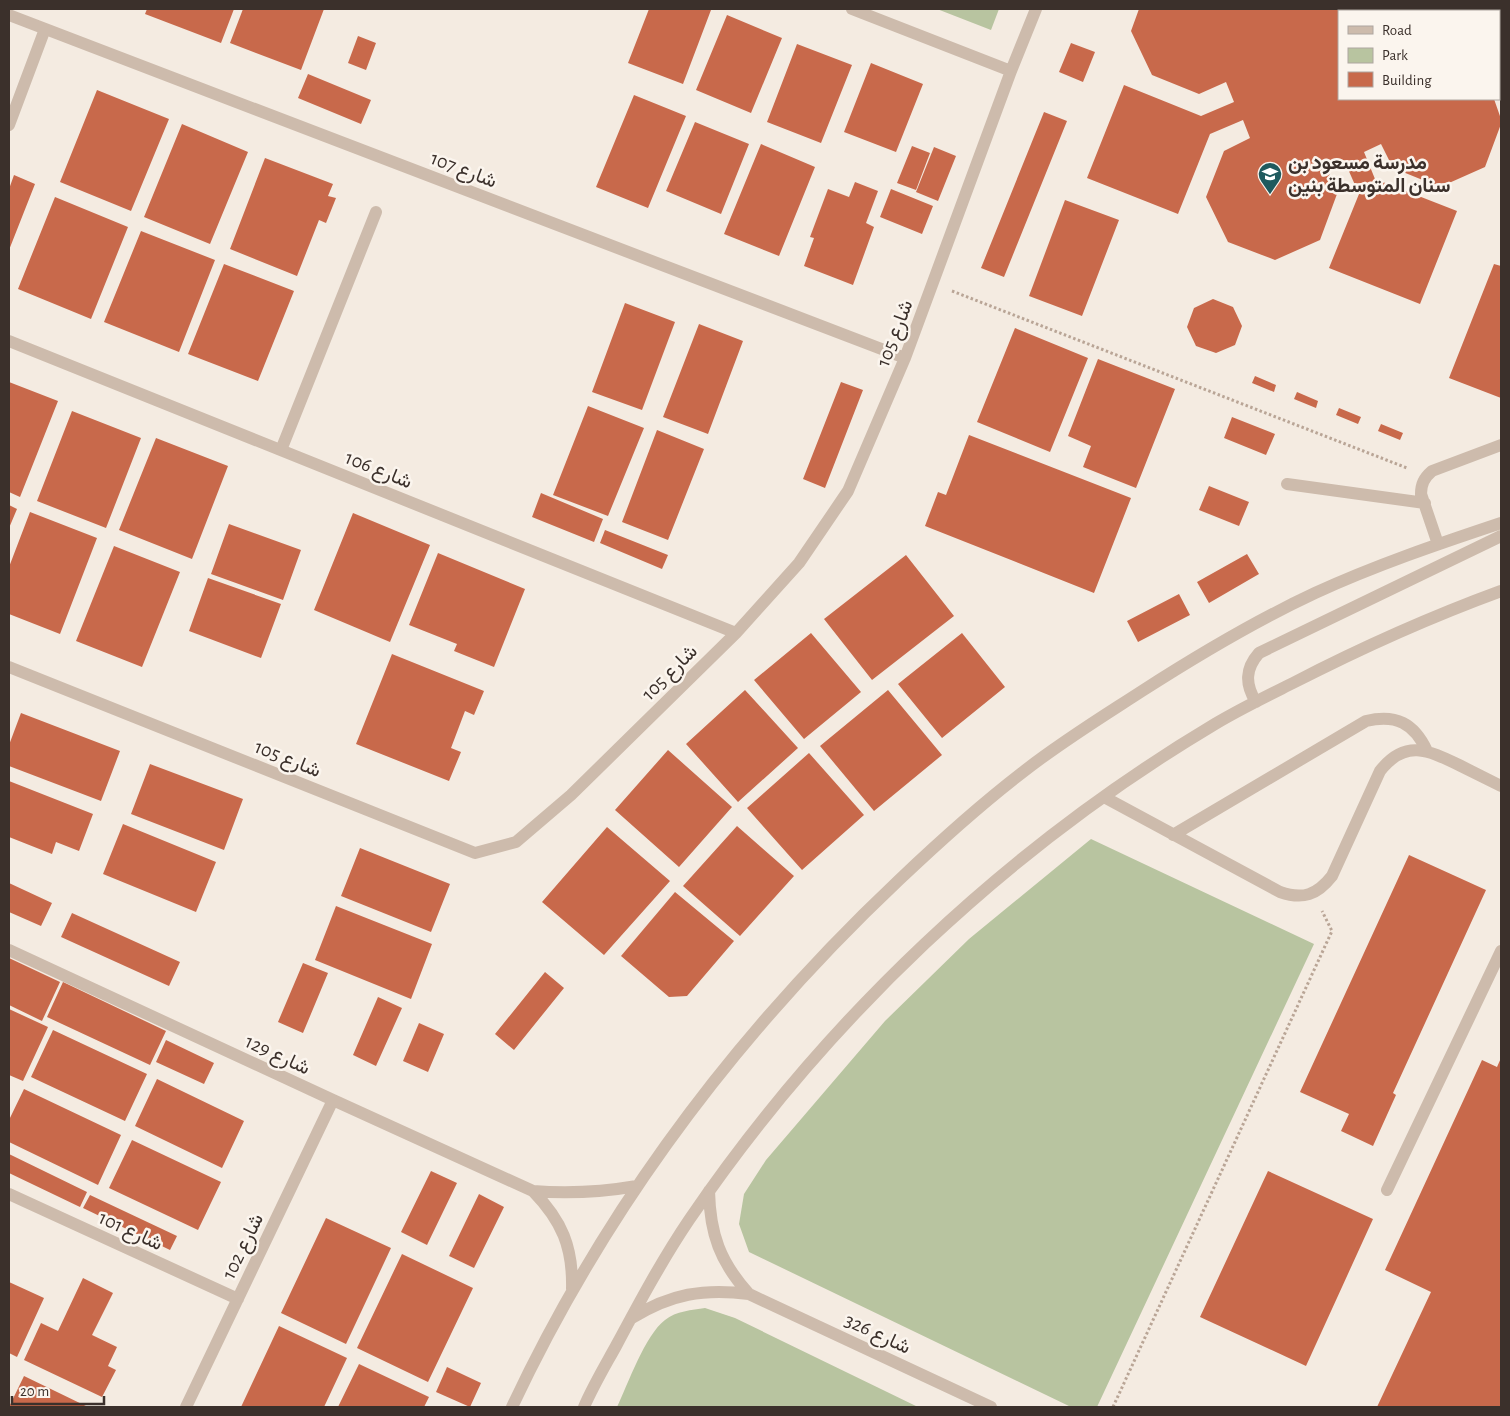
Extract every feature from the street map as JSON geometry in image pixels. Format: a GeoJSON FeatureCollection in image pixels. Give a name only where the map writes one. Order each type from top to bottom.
{"type":"FeatureCollection","features":[{"type":"Feature","properties":{"kind":"street"},"geometry":{"type":"LineString","coordinates":[[852,9],[1011,71]]}},
{"type":"Feature","properties":{"kind":"street","name":"شارع 105"},"geometry":{"type":"LineString","coordinates":[[9,667],[475,853],[516,842],[570,795],[736,632],[799,563],[848,491],[906,358],[1011,71],[1036,9]]}},
{"type":"Feature","properties":{"kind":"street","name":"شارع 107"},"geometry":{"type":"LineString","coordinates":[[9,15],[906,358]]}},
{"type":"Feature","properties":{"kind":"street"},"geometry":{"type":"LineString","coordinates":[[9,125],[45,29]]}},
{"type":"Feature","properties":{"kind":"street"},"geometry":{"type":"LineString","coordinates":[[281,450],[376,212]]}},
{"type":"Feature","properties":{"kind":"street","name":"شارع 106"},"geometry":{"type":"LineString","coordinates":[[9,341],[736,632]]}},
{"type":"Feature","properties":{"kind":"street"},"geometry":{"type":"LineString","coordinates":[[1438,544],[1421,488],[1426,476],[1432,471],[1501,445]]}},
{"type":"Feature","properties":{"kind":"street"},"geometry":{"type":"LineString","coordinates":[[1287,484],[1425,503]]}},
{"type":"Feature","properties":{"kind":"street"},"geometry":{"type":"LineString","coordinates":[[512,1407],[572,1290],[637,1186],[710,1085],[759,1025],[810,968],[861,916],[968,817],[1024,771],[1081,730],[1197,655],[1255,623],[1314,593],[1373,568],[1501,523]]}},
{"type":"Feature","properties":{"kind":"street"},"geometry":{"type":"LineString","coordinates":[[1256,702],[1247,682],[1248,671],[1252,661],[1259,653],[1501,536]]}},
{"type":"Feature","properties":{"kind":"street"},"geometry":{"type":"LineString","coordinates":[[584,1407],[650,1282],[709,1192],[772,1108],[821,1050],[872,996],[927,942],[974,900],[1022,859],[1104,797],[1142,770],[1215,724],[1348,655],[1404,629],[1501,591]]}},
{"type":"Feature","properties":{"kind":"street"},"geometry":{"type":"LineString","coordinates":[[1173,835],[1366,721],[1380,718],[1394,719],[1406,724],[1415,731],[1428,750]]}},
{"type":"Feature","properties":{"kind":"street"},"geometry":{"type":"LineString","coordinates":[[1104,797],[1280,892],[1296,896],[1313,893],[1324,886],[1332,876],[1380,770],[1387,761],[1397,754],[1406,751],[1428,750],[1501,786]]}},
{"type":"Feature","properties":{"kind":"street","name":"شارع 129"},"geometry":{"type":"LineString","coordinates":[[9,950],[533,1191],[585,1193],[637,1186]]}},
{"type":"Feature","properties":{"kind":"street"},"geometry":{"type":"LineString","coordinates":[[1387,1190],[1501,951]]}},
{"type":"Feature","properties":{"kind":"street","name":"شارع 102"},"geometry":{"type":"LineString","coordinates":[[186,1407],[332,1100]]}},
{"type":"Feature","properties":{"kind":"street","name":"شارع 129"},"geometry":{"type":"LineString","coordinates":[[533,1191],[557,1219],[565,1235],[570,1253],[572,1290]]}},
{"type":"Feature","properties":{"kind":"street","name":"شارع 326"},"geometry":{"type":"LineString","coordinates":[[709,1192],[709,1210],[718,1247],[736,1280],[748,1294]]}},
{"type":"Feature","properties":{"kind":"street","name":"شارع 101"},"geometry":{"type":"LineString","coordinates":[[9,1194],[238,1299]]}},
{"type":"Feature","properties":{"kind":"street","name":"شارع 326"},"geometry":{"type":"LineString","coordinates":[[630,1318],[662,1301],[690,1293],[729,1291],[748,1294],[991,1407]]}},
{"type":"Feature","properties":{"kind":"path"},"geometry":{"type":"LineString","coordinates":[[933,283],[1426,476]]}},
{"type":"Feature","properties":{"kind":"path"},"geometry":{"type":"LineString","coordinates":[[1113,1407],[1332,932],[1313,893]]}},
{"type":"Feature","properties":{"kind":"green space"},"geometry":{"type":"Polygon","coordinates":[[[937,9],[999,9],[991,30],[937,9]]]}},
{"type":"Feature","properties":{"kind":"green space"},"geometry":{"type":"Polygon","coordinates":[[[1091,839],[1314,944],[1097,1407],[1071,1407],[749,1252],[739,1224],[744,1194],[766,1160],[885,1021],[969,939],[1091,839]]]}},
{"type":"Feature","properties":{"kind":"green space"},"geometry":{"type":"Polygon","coordinates":[[[705,1308],[735,1318],[918,1407],[617,1407],[644,1348],[658,1327],[674,1315],[684,1311],[705,1308]]]}},
{"type":"Feature","properties":{"kind":"building"},"geometry":{"type":"Polygon","coordinates":[[[147,9],[234,9],[221,43],[145,14],[147,9]]]}},
{"type":"Feature","properties":{"kind":"building"},"geometry":{"type":"Polygon","coordinates":[[[243,9],[324,9],[301,70],[230,43],[243,9]]]}},
{"type":"Feature","properties":{"kind":"building"},"geometry":{"type":"Polygon","coordinates":[[[649,9],[711,10],[683,84],[628,63],[649,9]]]}},
{"type":"Feature","properties":{"kind":"building"},"geometry":{"type":"Polygon","coordinates":[[[1139,9],[1394,9],[1338,10],[1338,100],[1494,100],[1501,124],[1485,167],[1440,187],[1393,168],[1381,144],[1364,152],[1375,179],[1457,211],[1420,304],[1329,268],[1359,194],[1344,160],[1327,168],[1337,194],[1320,240],[1275,260],[1228,242],[1206,197],[1224,151],[1250,138],[1243,120],[1210,134],[1178,214],[1087,178],[1124,85],[1201,116],[1234,102],[1226,82],[1199,94],[1152,75],[1131,31],[1139,9]]]}},
{"type":"Feature","properties":{"kind":"building"},"geometry":{"type":"Polygon","coordinates":[[[1501,9],[1501,47],[1500,10],[1442,10],[1501,9]]]}},
{"type":"Feature","properties":{"kind":"building"},"geometry":{"type":"Polygon","coordinates":[[[727,15],[782,38],[751,113],[696,90],[727,15]]]}},
{"type":"Feature","properties":{"kind":"building"},"geometry":{"type":"Polygon","coordinates":[[[358,36],[376,43],[366,70],[348,63],[358,36]]]}},
{"type":"Feature","properties":{"kind":"building"},"geometry":{"type":"Polygon","coordinates":[[[1071,43],[1095,52],[1083,82],[1059,72],[1071,43]]]}},
{"type":"Feature","properties":{"kind":"building"},"geometry":{"type":"Polygon","coordinates":[[[797,44],[852,65],[821,143],[767,122],[797,44]]]}},
{"type":"Feature","properties":{"kind":"building"},"geometry":{"type":"Polygon","coordinates":[[[871,63],[923,84],[896,152],[844,132],[871,63]]]}},
{"type":"Feature","properties":{"kind":"building"},"geometry":{"type":"Polygon","coordinates":[[[308,74],[371,100],[361,124],[298,98],[308,74]]]}},
{"type":"Feature","properties":{"kind":"building"},"geometry":{"type":"Polygon","coordinates":[[[97,90],[169,119],[131,211],[60,182],[97,90]]]}},
{"type":"Feature","properties":{"kind":"building"},"geometry":{"type":"Polygon","coordinates":[[[634,95],[686,116],[648,208],[596,187],[634,95]]]}},
{"type":"Feature","properties":{"kind":"building"},"geometry":{"type":"Polygon","coordinates":[[[1044,112],[1067,121],[1004,277],[981,268],[1044,112]]]}},
{"type":"Feature","properties":{"kind":"building"},"geometry":{"type":"Polygon","coordinates":[[[695,122],[749,144],[721,214],[666,191],[695,122]]]}},
{"type":"Feature","properties":{"kind":"building"},"geometry":{"type":"Polygon","coordinates":[[[182,124],[248,152],[210,244],[144,217],[182,124]]]}},
{"type":"Feature","properties":{"kind":"building"},"geometry":{"type":"Polygon","coordinates":[[[761,144],[815,167],[779,256],[724,234],[761,144]]]}},
{"type":"Feature","properties":{"kind":"building"},"geometry":{"type":"Polygon","coordinates":[[[912,146],[930,153],[916,190],[897,183],[912,146]]]}},
{"type":"Feature","properties":{"kind":"building"},"geometry":{"type":"Polygon","coordinates":[[[934,147],[956,156],[938,201],[916,192],[934,147]]]}},
{"type":"Feature","properties":{"kind":"building"},"geometry":{"type":"Polygon","coordinates":[[[265,158],[333,184],[328,196],[336,198],[326,223],[319,220],[297,276],[230,249],[265,158]]]}},
{"type":"Feature","properties":{"kind":"building"},"geometry":{"type":"Polygon","coordinates":[[[14,175],[35,184],[9,250],[9,189],[14,175]]]}},
{"type":"Feature","properties":{"kind":"building"},"geometry":{"type":"Polygon","coordinates":[[[855,182],[878,191],[866,223],[874,227],[853,285],[804,266],[814,238],[810,237],[828,189],[849,197],[855,182]]]}},
{"type":"Feature","properties":{"kind":"building"},"geometry":{"type":"Polygon","coordinates":[[[891,189],[933,206],[922,234],[880,217],[891,189]]]}},
{"type":"Feature","properties":{"kind":"building"},"geometry":{"type":"Polygon","coordinates":[[[55,197],[128,227],[91,319],[18,289],[55,197]]]}},
{"type":"Feature","properties":{"kind":"building"},"geometry":{"type":"Polygon","coordinates":[[[1065,200],[1119,220],[1082,316],[1029,296],[1065,200]]]}},
{"type":"Feature","properties":{"kind":"building"},"geometry":{"type":"Polygon","coordinates":[[[141,231],[215,260],[179,352],[104,322],[141,231]]]}},
{"type":"Feature","properties":{"kind":"building"},"geometry":{"type":"Polygon","coordinates":[[[224,264],[294,291],[258,381],[188,354],[224,264]]]}},
{"type":"Feature","properties":{"kind":"building"},"geometry":{"type":"Polygon","coordinates":[[[1494,264],[1501,266],[1501,398],[1449,378],[1494,264]]]}},
{"type":"Feature","properties":{"kind":"building"},"geometry":{"type":"Polygon","coordinates":[[[1213,299],[1233,307],[1242,326],[1235,345],[1216,353],[1196,346],[1187,327],[1194,308],[1213,299]]]}},
{"type":"Feature","properties":{"kind":"building"},"geometry":{"type":"Polygon","coordinates":[[[625,303],[675,322],[642,410],[592,392],[625,303]]]}},
{"type":"Feature","properties":{"kind":"building"},"geometry":{"type":"Polygon","coordinates":[[[699,324],[743,341],[708,434],[663,417],[699,324]]]}},
{"type":"Feature","properties":{"kind":"building"},"geometry":{"type":"Polygon","coordinates":[[[1015,328],[1088,358],[1050,452],[977,422],[1015,328]]]}},
{"type":"Feature","properties":{"kind":"building"},"geometry":{"type":"Polygon","coordinates":[[[1098,359],[1175,389],[1136,488],[1083,467],[1091,446],[1068,436],[1098,359]]]}},
{"type":"Feature","properties":{"kind":"building"},"geometry":{"type":"Polygon","coordinates":[[[1255,376],[1276,385],[1274,392],[1252,383],[1255,376]]]}},
{"type":"Feature","properties":{"kind":"building"},"geometry":{"type":"Polygon","coordinates":[[[9,382],[58,401],[20,497],[9,492],[9,382]]]}},
{"type":"Feature","properties":{"kind":"building"},"geometry":{"type":"Polygon","coordinates":[[[841,382],[863,390],[825,488],[803,479],[841,382]]]}},
{"type":"Feature","properties":{"kind":"building"},"geometry":{"type":"Polygon","coordinates":[[[1297,392],[1318,401],[1316,408],[1294,399],[1297,392]]]}},
{"type":"Feature","properties":{"kind":"building"},"geometry":{"type":"Polygon","coordinates":[[[588,406],[644,428],[608,516],[553,495],[588,406]]]}},
{"type":"Feature","properties":{"kind":"building"},"geometry":{"type":"Polygon","coordinates":[[[1339,408],[1361,417],[1358,424],[1336,415],[1339,408]]]}},
{"type":"Feature","properties":{"kind":"building"},"geometry":{"type":"Polygon","coordinates":[[[72,411],[141,438],[106,528],[37,501],[72,411]]]}},
{"type":"Feature","properties":{"kind":"building"},"geometry":{"type":"Polygon","coordinates":[[[1232,417],[1275,434],[1266,455],[1224,438],[1232,417]]]}},
{"type":"Feature","properties":{"kind":"building"},"geometry":{"type":"Polygon","coordinates":[[[1381,424],[1403,433],[1400,440],[1378,431],[1381,424]]]}},
{"type":"Feature","properties":{"kind":"building"},"geometry":{"type":"Polygon","coordinates":[[[657,430],[704,449],[668,540],[622,522],[657,430]]]}},
{"type":"Feature","properties":{"kind":"building"},"geometry":{"type":"Polygon","coordinates":[[[969,435],[1131,498],[1094,593],[925,526],[938,492],[946,495],[969,435]]]}},
{"type":"Feature","properties":{"kind":"building"},"geometry":{"type":"Polygon","coordinates":[[[156,438],[228,466],[192,559],[119,530],[156,438]]]}},
{"type":"Feature","properties":{"kind":"building"},"geometry":{"type":"Polygon","coordinates":[[[1209,486],[1249,502],[1239,526],[1199,510],[1209,486]]]}},
{"type":"Feature","properties":{"kind":"building"},"geometry":{"type":"Polygon","coordinates":[[[541,493],[603,519],[594,542],[532,517],[541,493]]]}},
{"type":"Feature","properties":{"kind":"building"},"geometry":{"type":"Polygon","coordinates":[[[9,505],[17,509],[9,528],[9,505]]]}},
{"type":"Feature","properties":{"kind":"building"},"geometry":{"type":"Polygon","coordinates":[[[30,512],[97,538],[60,634],[9,614],[9,567],[30,512]]]}},
{"type":"Feature","properties":{"kind":"building"},"geometry":{"type":"Polygon","coordinates":[[[353,513],[430,545],[390,642],[314,610],[353,513]]]}},
{"type":"Feature","properties":{"kind":"building"},"geometry":{"type":"Polygon","coordinates":[[[229,524],[301,550],[283,600],[211,574],[229,524]]]}},
{"type":"Feature","properties":{"kind":"building"},"geometry":{"type":"Polygon","coordinates":[[[605,530],[668,555],[662,569],[600,543],[605,530]]]}},
{"type":"Feature","properties":{"kind":"building"},"geometry":{"type":"Polygon","coordinates":[[[114,546],[180,572],[142,667],[76,641],[114,546]]]}},
{"type":"Feature","properties":{"kind":"building"},"geometry":{"type":"Polygon","coordinates":[[[438,553],[525,589],[494,667],[454,651],[457,644],[409,625],[438,553]]]}},
{"type":"Feature","properties":{"kind":"building"},"geometry":{"type":"Polygon","coordinates":[[[1247,554],[1259,574],[1209,603],[1197,582],[1247,554]]]}},
{"type":"Feature","properties":{"kind":"building"},"geometry":{"type":"Polygon","coordinates":[[[906,555],[954,616],[872,680],[824,619],[906,555]]]}},
{"type":"Feature","properties":{"kind":"building"},"geometry":{"type":"Polygon","coordinates":[[[208,578],[281,604],[261,658],[189,631],[208,578]]]}},
{"type":"Feature","properties":{"kind":"building"},"geometry":{"type":"Polygon","coordinates":[[[1179,594],[1190,615],[1138,642],[1127,621],[1179,594]]]}},
{"type":"Feature","properties":{"kind":"building"},"geometry":{"type":"Polygon","coordinates":[[[811,633],[861,692],[804,739],[754,680],[811,633]]]}},
{"type":"Feature","properties":{"kind":"building"},"geometry":{"type":"Polygon","coordinates":[[[962,633],[1005,687],[942,738],[898,684],[962,633]]]}},
{"type":"Feature","properties":{"kind":"building"},"geometry":{"type":"Polygon","coordinates":[[[392,654],[484,691],[474,715],[465,711],[451,748],[461,752],[449,781],[356,744],[392,654]]]}},
{"type":"Feature","properties":{"kind":"building"},"geometry":{"type":"Polygon","coordinates":[[[745,690],[798,748],[738,802],[686,744],[745,690]]]}},
{"type":"Feature","properties":{"kind":"building"},"geometry":{"type":"Polygon","coordinates":[[[888,690],[942,755],[874,811],[820,746],[888,690]]]}},
{"type":"Feature","properties":{"kind":"building"},"geometry":{"type":"Polygon","coordinates":[[[21,713],[120,751],[101,801],[9,766],[9,745],[21,713]]]}},
{"type":"Feature","properties":{"kind":"building"},"geometry":{"type":"Polygon","coordinates":[[[668,750],[732,807],[679,867],[615,810],[668,750]]]}},
{"type":"Feature","properties":{"kind":"building"},"geometry":{"type":"Polygon","coordinates":[[[809,753],[864,815],[802,870],[747,808],[809,753]]]}},
{"type":"Feature","properties":{"kind":"building"},"geometry":{"type":"Polygon","coordinates":[[[150,764],[243,799],[224,850],[131,814],[150,764]]]}},
{"type":"Feature","properties":{"kind":"building"},"geometry":{"type":"Polygon","coordinates":[[[9,781],[93,814],[79,851],[56,842],[52,854],[9,837],[9,781]]]}},
{"type":"Feature","properties":{"kind":"building"},"geometry":{"type":"Polygon","coordinates":[[[123,824],[216,862],[196,912],[103,874],[123,824]]]}},
{"type":"Feature","properties":{"kind":"building"},"geometry":{"type":"Polygon","coordinates":[[[737,826],[794,876],[740,936],[683,886],[737,826]]]}},
{"type":"Feature","properties":{"kind":"building"},"geometry":{"type":"Polygon","coordinates":[[[607,827],[670,881],[604,955],[542,902],[607,827]]]}},
{"type":"Feature","properties":{"kind":"building"},"geometry":{"type":"Polygon","coordinates":[[[360,848],[450,884],[431,932],[341,896],[360,848]]]}},
{"type":"Feature","properties":{"kind":"building"},"geometry":{"type":"Polygon","coordinates":[[[1409,855],[1486,890],[1393,1093],[1396,1095],[1373,1146],[1341,1131],[1349,1114],[1300,1092],[1409,855]]]}},
{"type":"Feature","properties":{"kind":"building"},"geometry":{"type":"Polygon","coordinates":[[[9,883],[52,903],[41,926],[9,912],[9,883]]]}},
{"type":"Feature","properties":{"kind":"building"},"geometry":{"type":"Polygon","coordinates":[[[675,892],[734,941],[687,996],[669,997],[621,956],[675,892]]]}},
{"type":"Feature","properties":{"kind":"building"},"geometry":{"type":"Polygon","coordinates":[[[336,906],[432,944],[411,999],[315,960],[336,906]]]}},
{"type":"Feature","properties":{"kind":"building"},"geometry":{"type":"Polygon","coordinates":[[[72,913],[180,962],[169,986],[61,937],[72,913]]]}},
{"type":"Feature","properties":{"kind":"building"},"geometry":{"type":"Polygon","coordinates":[[[9,958],[60,982],[42,1021],[9,1005],[9,958]]]}},
{"type":"Feature","properties":{"kind":"building"},"geometry":{"type":"Polygon","coordinates":[[[303,963],[328,973],[303,1033],[278,1022],[303,963]]]}},
{"type":"Feature","properties":{"kind":"building"},"geometry":{"type":"Polygon","coordinates":[[[545,972],[564,988],[514,1050],[495,1034],[545,972]]]}},
{"type":"Feature","properties":{"kind":"building"},"geometry":{"type":"Polygon","coordinates":[[[63,982],[166,1031],[150,1065],[47,1017],[63,982]]]}},
{"type":"Feature","properties":{"kind":"building"},"geometry":{"type":"Polygon","coordinates":[[[378,997],[402,1008],[376,1066],[353,1055],[378,997]]]}},
{"type":"Feature","properties":{"kind":"building"},"geometry":{"type":"Polygon","coordinates":[[[9,1009],[48,1027],[23,1081],[9,1075],[9,1009]]]}},
{"type":"Feature","properties":{"kind":"building"},"geometry":{"type":"Polygon","coordinates":[[[419,1023],[444,1034],[428,1072],[403,1061],[419,1023]]]}},
{"type":"Feature","properties":{"kind":"building"},"geometry":{"type":"Polygon","coordinates":[[[53,1030],[147,1074],[125,1121],[31,1077],[53,1030]]]}},
{"type":"Feature","properties":{"kind":"building"},"geometry":{"type":"Polygon","coordinates":[[[166,1040],[214,1063],[204,1084],[156,1062],[166,1040]]]}},
{"type":"Feature","properties":{"kind":"building"},"geometry":{"type":"Polygon","coordinates":[[[1501,1058],[1501,1407],[1377,1407],[1431,1292],[1385,1270],[1482,1060],[1497,1067],[1501,1058]]]}},
{"type":"Feature","properties":{"kind":"building"},"geometry":{"type":"Polygon","coordinates":[[[157,1079],[244,1121],[222,1168],[135,1126],[157,1079]]]}},
{"type":"Feature","properties":{"kind":"building"},"geometry":{"type":"Polygon","coordinates":[[[24,1089],[121,1135],[98,1185],[9,1142],[9,1120],[24,1089]]]}},
{"type":"Feature","properties":{"kind":"building"},"geometry":{"type":"Polygon","coordinates":[[[132,1140],[221,1182],[198,1230],[109,1188],[132,1140]]]}},
{"type":"Feature","properties":{"kind":"building"},"geometry":{"type":"Polygon","coordinates":[[[9,1154],[87,1192],[80,1207],[9,1173],[9,1154]]]}},
{"type":"Feature","properties":{"kind":"building"},"geometry":{"type":"Polygon","coordinates":[[[431,1171],[457,1183],[427,1245],[401,1232],[431,1171]]]}},
{"type":"Feature","properties":{"kind":"building"},"geometry":{"type":"Polygon","coordinates":[[[1268,1171],[1373,1219],[1306,1366],[1200,1317],[1268,1171]]]}},
{"type":"Feature","properties":{"kind":"building"},"geometry":{"type":"Polygon","coordinates":[[[479,1194],[504,1207],[474,1268],[449,1256],[479,1194]]]}},
{"type":"Feature","properties":{"kind":"building"},"geometry":{"type":"Polygon","coordinates":[[[90,1195],[177,1236],[170,1250],[83,1208],[90,1195]]]}},
{"type":"Feature","properties":{"kind":"building"},"geometry":{"type":"Polygon","coordinates":[[[326,1218],[391,1248],[346,1344],[281,1313],[326,1218]]]}},
{"type":"Feature","properties":{"kind":"building"},"geometry":{"type":"Polygon","coordinates":[[[402,1254],[473,1288],[428,1382],[357,1348],[402,1254]]]}},
{"type":"Feature","properties":{"kind":"building"},"geometry":{"type":"Polygon","coordinates":[[[83,1278],[113,1293],[92,1335],[117,1347],[108,1366],[116,1370],[102,1397],[24,1360],[41,1323],[58,1331],[83,1278]]]}},
{"type":"Feature","properties":{"kind":"building"},"geometry":{"type":"Polygon","coordinates":[[[9,1282],[44,1298],[17,1357],[9,1353],[9,1282]]]}},
{"type":"Feature","properties":{"kind":"building"},"geometry":{"type":"Polygon","coordinates":[[[279,1326],[347,1358],[324,1407],[241,1407],[279,1326]]]}},
{"type":"Feature","properties":{"kind":"building"},"geometry":{"type":"Polygon","coordinates":[[[359,1364],[429,1397],[424,1407],[338,1407],[359,1364]]]}},
{"type":"Feature","properties":{"kind":"building"},"geometry":{"type":"Polygon","coordinates":[[[447,1367],[481,1383],[470,1407],[436,1392],[447,1367]]]}},
{"type":"Feature","properties":{"kind":"building"},"geometry":{"type":"Polygon","coordinates":[[[24,1376],[88,1407],[9,1407],[24,1376]]]}},
{"type":"Feature","properties":{"kind":"place","name":"مدرسة مسعود بن سنان المتوسطة بنين"},"geometry":{"type":"Point","coordinates":[1270,195]}}]}
